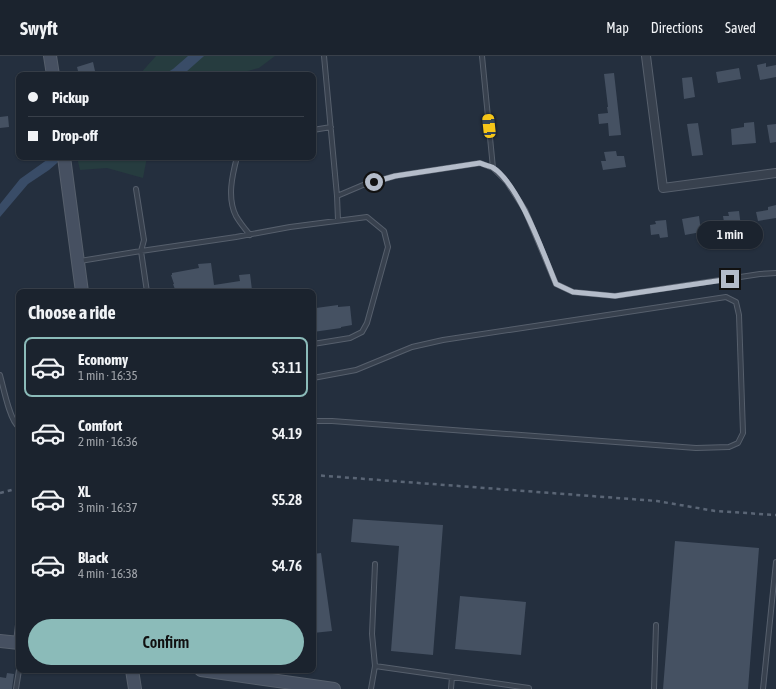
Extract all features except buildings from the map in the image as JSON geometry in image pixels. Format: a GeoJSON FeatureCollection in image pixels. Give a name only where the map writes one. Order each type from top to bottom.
{"type":"FeatureCollection","features":[{"type":"Feature","properties":{"kind":"street"},"geometry":{"type":"LineString","coordinates":[[50,56],[53,72]]}},
{"type":"Feature","properties":{"kind":"street"},"geometry":{"type":"LineString","coordinates":[[646,56],[663,188],[776,173]]}},
{"type":"Feature","properties":{"kind":"street"},"geometry":{"type":"LineString","coordinates":[[64,160],[82,289]]}},
{"type":"Feature","properties":{"kind":"street"},"geometry":{"type":"LineString","coordinates":[[0,640],[16,643]]}},
{"type":"Feature","properties":{"kind":"street"},"geometry":{"type":"LineString","coordinates":[[132,673],[135,689]]}},
{"type":"Feature","properties":{"kind":"street"},"geometry":{"type":"LineString","coordinates":[[222,673],[334,689]]}},
{"type":"Feature","properties":{"kind":"lane"},"geometry":{"type":"LineString","coordinates":[[324,56],[338,220]]}},
{"type":"Feature","properties":{"kind":"lane"},"geometry":{"type":"LineString","coordinates":[[482,56],[493,168]]}},
{"type":"Feature","properties":{"kind":"lane"},"geometry":{"type":"LineString","coordinates":[[316,130],[331,127]]}},
{"type":"Feature","properties":{"kind":"lane"},"geometry":{"type":"LineString","coordinates":[[236,160],[232,178],[232,202],[236,216],[250,235]]}},
{"type":"Feature","properties":{"kind":"lane"},"geometry":{"type":"LineString","coordinates":[[337,196],[363,185],[395,176],[480,163],[493,168],[507,182],[525,210],[556,284],[573,292],[615,296],[760,274],[776,273]]}},
{"type":"Feature","properties":{"kind":"lane"},"geometry":{"type":"LineString","coordinates":[[136,189],[144,240],[141,251],[147,289]]}},
{"type":"Feature","properties":{"kind":"lane"},"geometry":{"type":"LineString","coordinates":[[78,261],[250,235],[290,227],[366,217],[384,231],[388,247],[367,323],[362,332],[350,338],[316,344]]}},
{"type":"Feature","properties":{"kind":"lane"},"geometry":{"type":"LineString","coordinates":[[316,377],[356,370],[412,347],[443,340],[726,297],[736,302],[739,315],[743,433],[738,443],[729,447],[696,448],[316,421]]}},
{"type":"Feature","properties":{"kind":"lane"},"geometry":{"type":"LineString","coordinates":[[0,375],[9,409],[16,425]]}},
{"type":"Feature","properties":{"kind":"lane"},"geometry":{"type":"LineString","coordinates":[[763,689],[776,562]]}},
{"type":"Feature","properties":{"kind":"lane"},"geometry":{"type":"LineString","coordinates":[[371,689],[375,666],[372,634],[375,564]]}},
{"type":"Feature","properties":{"kind":"lane"},"geometry":{"type":"LineString","coordinates":[[654,689],[656,625]]}},
{"type":"Feature","properties":{"kind":"lane"},"geometry":{"type":"LineString","coordinates":[[375,666],[529,689]]}},
{"type":"Feature","properties":{"kind":"lane"},"geometry":{"type":"LineString","coordinates":[[16,689],[19,673]]}},
{"type":"Feature","properties":{"kind":"lane"},"geometry":{"type":"LineString","coordinates":[[451,689],[452,677]]}},
{"type":"Feature","properties":{"kind":"green space"},"geometry":{"type":"Polygon","coordinates":[[[156,56],[275,56],[259,68],[244,72],[142,72],[156,56]]]}},
{"type":"Feature","properties":{"kind":"green space"},"geometry":{"type":"Polygon","coordinates":[[[78,160],[146,160],[143,178],[107,168],[80,170],[78,160]]]}},
{"type":"Feature","properties":{"kind":"water"},"geometry":{"type":"Polygon","coordinates":[[[188,56],[204,56],[186,72],[168,72],[188,56]]]}},
{"type":"Feature","properties":{"kind":"water"},"geometry":{"type":"Polygon","coordinates":[[[47,160],[61,160],[28,184],[0,217],[0,204],[20,179],[47,160]]]}},
{"type":"Feature","properties":{"kind":"railway"},"geometry":{"type":"LineString","coordinates":[[316,475],[657,501],[715,511],[776,515]]}},
{"type":"Feature","properties":{"kind":"railway"},"geometry":{"type":"LineString","coordinates":[[0,493],[16,489]]}},
{"type":"Feature","properties":{"kind":"route"},"geometry":{"type":"LineString","coordinates":[[374,182],[395,176],[480,163],[493,168],[507,182],[525,210],[556,284],[573,292],[615,296],[730,279]]}}]}
